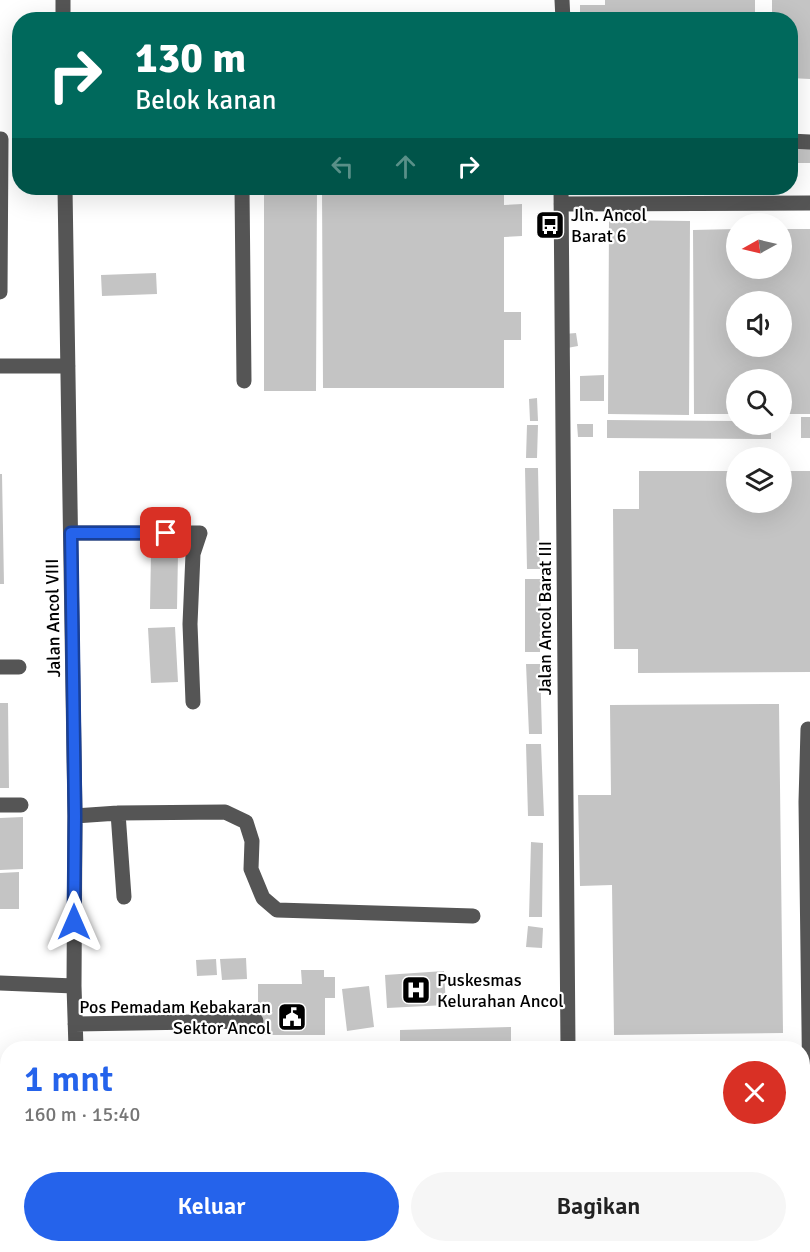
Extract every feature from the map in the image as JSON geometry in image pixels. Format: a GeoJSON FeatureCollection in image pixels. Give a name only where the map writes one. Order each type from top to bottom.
{"type":"FeatureCollection","features":[{"type":"Feature","properties":{"kind":"street"},"geometry":{"type":"LineString","coordinates":[[0,292],[1,139]]}},
{"type":"Feature","properties":{"kind":"street","name":"Jalan Ancol VIII"},"geometry":{"type":"LineString","coordinates":[[64,195],[75,816],[76,1041]]}},
{"type":"Feature","properties":{"kind":"street"},"geometry":{"type":"LineString","coordinates":[[242,195],[244,381]]}},
{"type":"Feature","properties":{"kind":"street","name":"Jalan Ancol Barat III"},"geometry":{"type":"LineString","coordinates":[[561,195],[568,1041]]}},
{"type":"Feature","properties":{"kind":"street"},"geometry":{"type":"LineString","coordinates":[[561,204],[810,203]]}},
{"type":"Feature","properties":{"kind":"street"},"geometry":{"type":"LineString","coordinates":[[0,366],[68,366]]}},
{"type":"Feature","properties":{"kind":"street"},"geometry":{"type":"LineString","coordinates":[[71,533],[200,533],[193,554],[190,624],[193,702]]}},
{"type":"Feature","properties":{"kind":"street"},"geometry":{"type":"LineString","coordinates":[[0,667],[19,667]]}},
{"type":"Feature","properties":{"kind":"street"},"geometry":{"type":"LineString","coordinates":[[808,729],[810,1041]]}},
{"type":"Feature","properties":{"kind":"street"},"geometry":{"type":"LineString","coordinates":[[0,805],[21,805]]}},
{"type":"Feature","properties":{"kind":"street"},"geometry":{"type":"LineString","coordinates":[[75,816],[118,813],[225,812],[246,822],[252,841],[251,869],[263,898],[278,910],[472,916]]}},
{"type":"Feature","properties":{"kind":"street"},"geometry":{"type":"LineString","coordinates":[[118,813],[124,897]]}},
{"type":"Feature","properties":{"kind":"street"},"geometry":{"type":"LineString","coordinates":[[0,983],[74,986]]}},
{"type":"Feature","properties":{"kind":"street"},"geometry":{"type":"LineString","coordinates":[[75,1024],[256,1021]]}},
{"type":"Feature","properties":{"kind":"building"},"geometry":{"type":"Polygon","coordinates":[[[605,0],[755,0],[755,12],[580,12],[580,5],[605,5],[605,0]]]}},
{"type":"Feature","properties":{"kind":"building"},"geometry":{"type":"Polygon","coordinates":[[[772,0],[810,0],[810,79],[798,78],[798,12],[772,12],[772,0]]]}},
{"type":"Feature","properties":{"kind":"building"},"geometry":{"type":"Polygon","coordinates":[[[798,147],[810,147],[810,163],[798,163],[798,147]]]}},
{"type":"Feature","properties":{"kind":"building"},"geometry":{"type":"Polygon","coordinates":[[[264,195],[317,195],[316,391],[264,391],[264,195]]]}},
{"type":"Feature","properties":{"kind":"building"},"geometry":{"type":"Polygon","coordinates":[[[322,195],[504,195],[504,205],[522,204],[522,236],[504,237],[504,312],[521,312],[521,340],[504,340],[504,388],[323,388],[322,195]]]}},
{"type":"Feature","properties":{"kind":"building"},"geometry":{"type":"Polygon","coordinates":[[[609,220],[690,221],[689,415],[608,414],[609,220]]]}},
{"type":"Feature","properties":{"kind":"building"},"geometry":{"type":"Polygon","coordinates":[[[726,229],[726,279],[792,279],[792,229],[810,229],[810,414],[792,414],[792,369],[726,369],[726,414],[694,414],[693,230],[726,229]]]}},
{"type":"Feature","properties":{"kind":"building"},"geometry":{"type":"Polygon","coordinates":[[[156,273],[157,294],[102,296],[101,275],[156,273]]]}},
{"type":"Feature","properties":{"kind":"building"},"geometry":{"type":"Polygon","coordinates":[[[576,333],[578,346],[567,348],[564,334],[576,333]]]}},
{"type":"Feature","properties":{"kind":"building"},"geometry":{"type":"Polygon","coordinates":[[[604,375],[604,401],[580,401],[580,376],[604,375]]]}},
{"type":"Feature","properties":{"kind":"building"},"geometry":{"type":"Polygon","coordinates":[[[537,398],[538,421],[530,421],[529,399],[537,398]]]}},
{"type":"Feature","properties":{"kind":"building"},"geometry":{"type":"Polygon","coordinates":[[[801,417],[810,417],[810,438],[801,438],[801,417]]]}},
{"type":"Feature","properties":{"kind":"building"},"geometry":{"type":"Polygon","coordinates":[[[607,420],[726,421],[726,435],[771,435],[771,439],[607,438],[607,420]]]}},
{"type":"Feature","properties":{"kind":"building"},"geometry":{"type":"Polygon","coordinates":[[[577,424],[593,424],[593,437],[578,437],[577,424]]]}},
{"type":"Feature","properties":{"kind":"building"},"geometry":{"type":"Polygon","coordinates":[[[527,425],[538,425],[537,458],[526,458],[527,425]]]}},
{"type":"Feature","properties":{"kind":"building"},"geometry":{"type":"Polygon","coordinates":[[[525,468],[538,468],[540,569],[527,569],[525,468]]]}},
{"type":"Feature","properties":{"kind":"building"},"geometry":{"type":"Polygon","coordinates":[[[639,471],[726,471],[726,513],[792,513],[792,471],[810,471],[810,672],[638,673],[638,649],[614,649],[613,509],[639,509],[639,471]]]}},
{"type":"Feature","properties":{"kind":"building"},"geometry":{"type":"Polygon","coordinates":[[[0,474],[2,474],[4,584],[0,584],[0,474]]]}},
{"type":"Feature","properties":{"kind":"building"},"geometry":{"type":"Polygon","coordinates":[[[151,553],[178,553],[177,609],[150,609],[151,553]]]}},
{"type":"Feature","properties":{"kind":"building"},"geometry":{"type":"Polygon","coordinates":[[[525,579],[541,579],[540,652],[525,652],[525,579]]]}},
{"type":"Feature","properties":{"kind":"building"},"geometry":{"type":"Polygon","coordinates":[[[175,627],[178,682],[151,683],[148,628],[175,627]]]}},
{"type":"Feature","properties":{"kind":"building"},"geometry":{"type":"Polygon","coordinates":[[[526,664],[540,664],[542,734],[529,734],[526,664]]]}},
{"type":"Feature","properties":{"kind":"building"},"geometry":{"type":"Polygon","coordinates":[[[0,703],[8,703],[9,788],[0,788],[0,703]]]}},
{"type":"Feature","properties":{"kind":"building"},"geometry":{"type":"Polygon","coordinates":[[[779,704],[783,1033],[614,1035],[612,885],[580,886],[578,795],[611,795],[610,705],[779,704]]]}},
{"type":"Feature","properties":{"kind":"building"},"geometry":{"type":"Polygon","coordinates":[[[526,744],[541,744],[544,816],[528,816],[526,744]]]}},
{"type":"Feature","properties":{"kind":"building"},"geometry":{"type":"Polygon","coordinates":[[[23,817],[23,869],[0,870],[0,818],[23,817]]]}},
{"type":"Feature","properties":{"kind":"building"},"geometry":{"type":"Polygon","coordinates":[[[531,842],[543,843],[542,917],[529,917],[531,842]]]}},
{"type":"Feature","properties":{"kind":"building"},"geometry":{"type":"Polygon","coordinates":[[[19,872],[19,909],[0,909],[0,873],[19,872]]]}},
{"type":"Feature","properties":{"kind":"building"},"geometry":{"type":"Polygon","coordinates":[[[528,926],[543,928],[542,948],[526,947],[528,926]]]}},
{"type":"Feature","properties":{"kind":"building"},"geometry":{"type":"Polygon","coordinates":[[[246,958],[247,979],[222,980],[220,959],[246,958]]]}},
{"type":"Feature","properties":{"kind":"building"},"geometry":{"type":"Polygon","coordinates":[[[216,959],[217,975],[197,976],[196,960],[216,959]]]}},
{"type":"Feature","properties":{"kind":"building","name":"Pos Pemadam Kebakaran Sektor Ancol"},"geometry":{"type":"Polygon","coordinates":[[[301,970],[324,970],[324,977],[335,977],[335,998],[325,998],[325,1035],[258,1035],[258,984],[302,984],[301,970]]]}},
{"type":"Feature","properties":{"kind":"building","name":"Puskesmas Kelurahan Ancol"},"geometry":{"type":"Polygon","coordinates":[[[444,971],[446,1005],[387,1008],[385,975],[444,971]]]}},
{"type":"Feature","properties":{"kind":"building"},"geometry":{"type":"Polygon","coordinates":[[[369,986],[374,1027],[347,1031],[342,989],[369,986]]]}},
{"type":"Feature","properties":{"kind":"building"},"geometry":{"type":"Polygon","coordinates":[[[511,1027],[511,1041],[400,1041],[400,1030],[511,1027]]]}},
{"type":"Feature","properties":{"kind":"place","name":"Jln. Ancol Barat 6"},"geometry":{"type":"Point","coordinates":[550,225]}},
{"type":"Feature","properties":{"kind":"place","name":"Puskesmas Kelurahan Ancol"},"geometry":{"type":"Point","coordinates":[416,990]}},
{"type":"Feature","properties":{"kind":"place","name":"Pos Pemadam Kebakaran Sektor Ancol"},"geometry":{"type":"Point","coordinates":[292,1017]}},
{"type":"Feature","properties":{"kind":"route"},"geometry":{"type":"LineString","coordinates":[[74,922],[75,816],[71,533],[166,533]]}}]}
